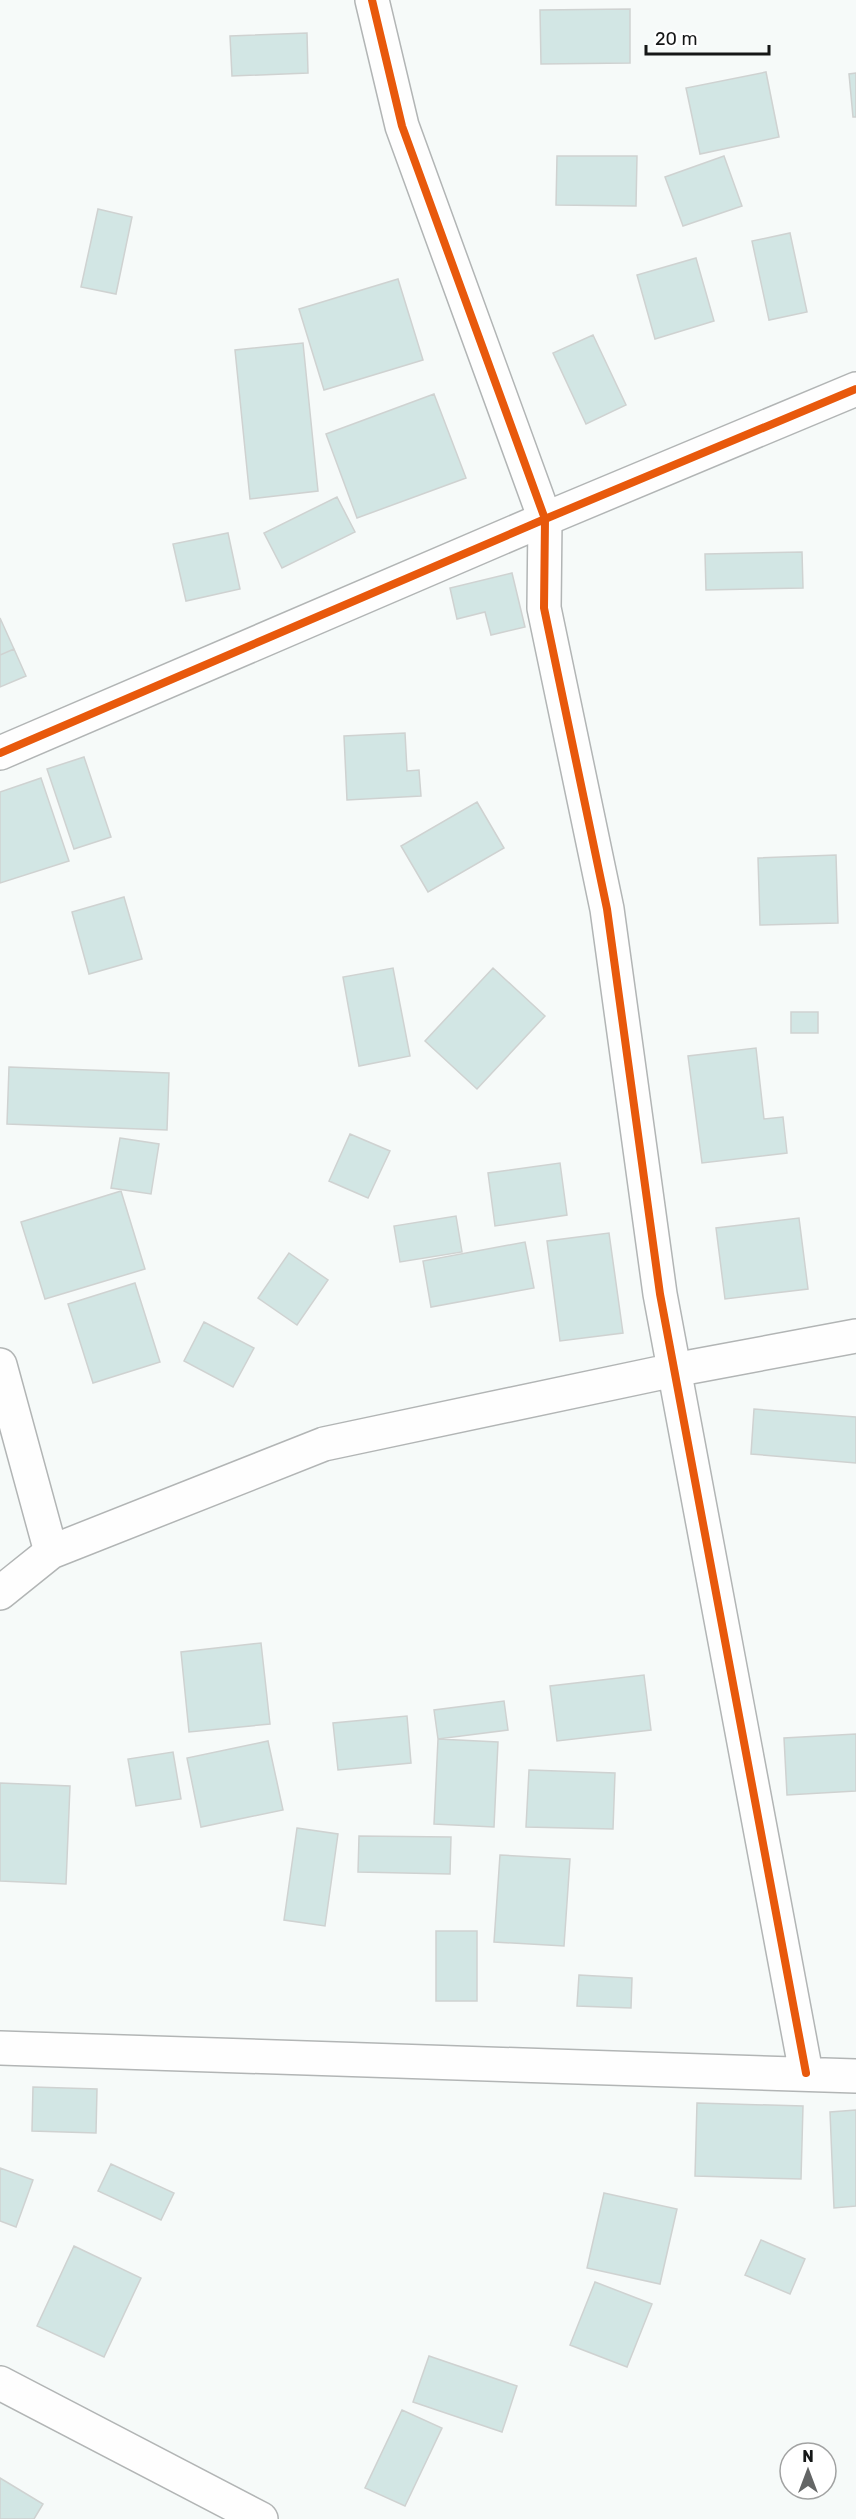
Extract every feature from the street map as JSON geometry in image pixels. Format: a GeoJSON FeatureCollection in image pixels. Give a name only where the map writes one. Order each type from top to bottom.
{"type":"FeatureCollection","features":[{"type":"Feature","properties":{"kind":"street"},"geometry":{"type":"LineString","coordinates":[[372,0],[402,126],[545,519],[544,608],[607,909],[660,1294],[806,2073]]}},
{"type":"Feature","properties":{"kind":"street"},"geometry":{"type":"LineString","coordinates":[[0,753],[545,519],[856,389]]}},
{"type":"Feature","properties":{"kind":"street"},"geometry":{"type":"LineString","coordinates":[[0,1593],[51,1552],[324,1444],[674,1370],[856,1336]]}},
{"type":"Feature","properties":{"kind":"street"},"geometry":{"type":"LineString","coordinates":[[0,1365],[51,1552]]}},
{"type":"Feature","properties":{"kind":"street"},"geometry":{"type":"LineString","coordinates":[[0,2048],[856,2076]]}},
{"type":"Feature","properties":{"kind":"street"},"geometry":{"type":"LineString","coordinates":[[0,2383],[261,2519]]}},
{"type":"Feature","properties":{"kind":"building"},"geometry":{"type":"Polygon","coordinates":[[[630,9],[630,63],[541,64],[540,10],[630,9]]]}},
{"type":"Feature","properties":{"kind":"building"},"geometry":{"type":"Polygon","coordinates":[[[307,33],[308,73],[232,76],[230,36],[307,33]]]}},
{"type":"Feature","properties":{"kind":"building"},"geometry":{"type":"Polygon","coordinates":[[[766,72],[779,137],[700,154],[686,88],[766,72]]]}},
{"type":"Feature","properties":{"kind":"building"},"geometry":{"type":"Polygon","coordinates":[[[856,73],[856,117],[853,117],[849,74],[856,73]]]}},
{"type":"Feature","properties":{"kind":"building"},"geometry":{"type":"Polygon","coordinates":[[[557,156],[637,156],[636,206],[556,205],[557,156]]]}},
{"type":"Feature","properties":{"kind":"building"},"geometry":{"type":"Polygon","coordinates":[[[724,156],[742,206],[683,226],[665,177],[724,156]]]}},
{"type":"Feature","properties":{"kind":"building"},"geometry":{"type":"Polygon","coordinates":[[[98,209],[132,217],[116,294],[81,287],[98,209]]]}},
{"type":"Feature","properties":{"kind":"building"},"geometry":{"type":"Polygon","coordinates":[[[790,233],[807,312],[769,320],[752,241],[790,233]]]}},
{"type":"Feature","properties":{"kind":"building"},"geometry":{"type":"Polygon","coordinates":[[[696,258],[714,321],[655,339],[637,275],[696,258]]]}},
{"type":"Feature","properties":{"kind":"building"},"geometry":{"type":"Polygon","coordinates":[[[398,279],[423,360],[324,390],[299,309],[398,279]]]}},
{"type":"Feature","properties":{"kind":"building"},"geometry":{"type":"Polygon","coordinates":[[[593,335],[626,405],[586,424],[553,353],[593,335]]]}},
{"type":"Feature","properties":{"kind":"building"},"geometry":{"type":"Polygon","coordinates":[[[303,343],[318,491],[250,499],[235,350],[303,343]]]}},
{"type":"Feature","properties":{"kind":"building"},"geometry":{"type":"Polygon","coordinates":[[[434,394],[466,478],[357,518],[326,434],[434,394]]]}},
{"type":"Feature","properties":{"kind":"building"},"geometry":{"type":"Polygon","coordinates":[[[337,497],[355,532],[282,568],[264,533],[337,497]]]}},
{"type":"Feature","properties":{"kind":"building"},"geometry":{"type":"Polygon","coordinates":[[[228,533],[240,589],[186,601],[173,544],[228,533]]]}},
{"type":"Feature","properties":{"kind":"building"},"geometry":{"type":"Polygon","coordinates":[[[802,552],[803,588],[706,590],[705,554],[802,552]]]}},
{"type":"Feature","properties":{"kind":"building"},"geometry":{"type":"Polygon","coordinates":[[[512,573],[525,627],[491,635],[485,612],[457,619],[450,588],[512,573]]]}},
{"type":"Feature","properties":{"kind":"building"},"geometry":{"type":"Polygon","coordinates":[[[0,618],[14,649],[0,655],[0,618]]]}},
{"type":"Feature","properties":{"kind":"building"},"geometry":{"type":"Polygon","coordinates":[[[14,649],[26,676],[0,687],[0,655],[14,649]]]}},
{"type":"Feature","properties":{"kind":"building"},"geometry":{"type":"Polygon","coordinates":[[[405,733],[407,771],[419,770],[421,796],[347,800],[344,736],[405,733]]]}},
{"type":"Feature","properties":{"kind":"building"},"geometry":{"type":"Polygon","coordinates":[[[84,757],[111,837],[74,849],[47,769],[84,757]]]}},
{"type":"Feature","properties":{"kind":"building"},"geometry":{"type":"Polygon","coordinates":[[[41,778],[69,861],[0,883],[0,792],[41,778]]]}},
{"type":"Feature","properties":{"kind":"building"},"geometry":{"type":"Polygon","coordinates":[[[477,802],[504,848],[428,892],[401,846],[477,802]]]}},
{"type":"Feature","properties":{"kind":"building"},"geometry":{"type":"Polygon","coordinates":[[[836,855],[838,923],[760,925],[758,858],[836,855]]]}},
{"type":"Feature","properties":{"kind":"building"},"geometry":{"type":"Polygon","coordinates":[[[124,897],[142,959],[89,974],[72,912],[124,897]]]}},
{"type":"Feature","properties":{"kind":"building"},"geometry":{"type":"Polygon","coordinates":[[[393,968],[410,1056],[359,1066],[343,977],[393,968]]]}},
{"type":"Feature","properties":{"kind":"building"},"geometry":{"type":"Polygon","coordinates":[[[493,968],[545,1016],[477,1089],[425,1041],[493,968]]]}},
{"type":"Feature","properties":{"kind":"building"},"geometry":{"type":"Polygon","coordinates":[[[791,1012],[818,1012],[818,1033],[791,1033],[791,1012]]]}},
{"type":"Feature","properties":{"kind":"building"},"geometry":{"type":"Polygon","coordinates":[[[756,1048],[764,1119],[783,1117],[787,1153],[702,1163],[688,1056],[756,1048]]]}},
{"type":"Feature","properties":{"kind":"building"},"geometry":{"type":"Polygon","coordinates":[[[9,1067],[169,1073],[167,1130],[7,1124],[9,1067]]]}},
{"type":"Feature","properties":{"kind":"building"},"geometry":{"type":"Polygon","coordinates":[[[350,1134],[390,1151],[368,1198],[329,1181],[350,1134]]]}},
{"type":"Feature","properties":{"kind":"building"},"geometry":{"type":"Polygon","coordinates":[[[120,1138],[159,1144],[151,1194],[111,1188],[120,1138]]]}},
{"type":"Feature","properties":{"kind":"building"},"geometry":{"type":"Polygon","coordinates":[[[560,1163],[567,1215],[495,1226],[488,1173],[560,1163]]]}},
{"type":"Feature","properties":{"kind":"building"},"geometry":{"type":"Polygon","coordinates":[[[121,1191],[145,1269],[45,1299],[21,1222],[121,1191]]]}},
{"type":"Feature","properties":{"kind":"building"},"geometry":{"type":"Polygon","coordinates":[[[456,1216],[462,1252],[400,1262],[394,1226],[456,1216]]]}},
{"type":"Feature","properties":{"kind":"building"},"geometry":{"type":"Polygon","coordinates":[[[799,1218],[808,1289],[725,1299],[716,1228],[799,1218]]]}},
{"type":"Feature","properties":{"kind":"building"},"geometry":{"type":"Polygon","coordinates":[[[609,1233],[623,1333],[560,1341],[547,1241],[609,1233]]]}},
{"type":"Feature","properties":{"kind":"building"},"geometry":{"type":"Polygon","coordinates":[[[525,1242],[534,1288],[431,1307],[423,1261],[525,1242]]]}},
{"type":"Feature","properties":{"kind":"building"},"geometry":{"type":"Polygon","coordinates":[[[289,1253],[328,1280],[297,1325],[258,1298],[289,1253]]]}},
{"type":"Feature","properties":{"kind":"building"},"geometry":{"type":"Polygon","coordinates":[[[135,1283],[160,1362],[93,1383],[68,1304],[135,1283]]]}},
{"type":"Feature","properties":{"kind":"building"},"geometry":{"type":"Polygon","coordinates":[[[204,1322],[254,1348],[233,1387],[184,1361],[204,1322]]]}},
{"type":"Feature","properties":{"kind":"building"},"geometry":{"type":"Polygon","coordinates":[[[754,1409],[856,1417],[856,1463],[751,1454],[754,1409]]]}},
{"type":"Feature","properties":{"kind":"building"},"geometry":{"type":"Polygon","coordinates":[[[261,1643],[270,1724],[189,1732],[181,1652],[261,1643]]]}},
{"type":"Feature","properties":{"kind":"building"},"geometry":{"type":"Polygon","coordinates":[[[644,1675],[651,1730],[557,1741],[550,1686],[644,1675]]]}},
{"type":"Feature","properties":{"kind":"building"},"geometry":{"type":"Polygon","coordinates":[[[504,1701],[508,1730],[438,1739],[434,1710],[504,1701]]]}},
{"type":"Feature","properties":{"kind":"building"},"geometry":{"type":"Polygon","coordinates":[[[407,1716],[411,1763],[338,1770],[333,1723],[407,1716]]]}},
{"type":"Feature","properties":{"kind":"building"},"geometry":{"type":"Polygon","coordinates":[[[856,1734],[856,1791],[787,1795],[784,1738],[856,1734]]]}},
{"type":"Feature","properties":{"kind":"building"},"geometry":{"type":"Polygon","coordinates":[[[438,1739],[498,1742],[494,1827],[434,1824],[438,1739]]]}},
{"type":"Feature","properties":{"kind":"building"},"geometry":{"type":"Polygon","coordinates":[[[268,1741],[283,1810],[201,1827],[187,1758],[268,1741]]]}},
{"type":"Feature","properties":{"kind":"building"},"geometry":{"type":"Polygon","coordinates":[[[173,1752],[181,1799],[136,1806],[128,1759],[173,1752]]]}},
{"type":"Feature","properties":{"kind":"building"},"geometry":{"type":"Polygon","coordinates":[[[529,1770],[615,1773],[613,1829],[526,1827],[529,1770]]]}},
{"type":"Feature","properties":{"kind":"building"},"geometry":{"type":"Polygon","coordinates":[[[0,1783],[70,1786],[66,1884],[0,1881],[0,1783]]]}},
{"type":"Feature","properties":{"kind":"building"},"geometry":{"type":"Polygon","coordinates":[[[297,1828],[338,1834],[325,1926],[284,1920],[297,1828]]]}},
{"type":"Feature","properties":{"kind":"building"},"geometry":{"type":"Polygon","coordinates":[[[359,1836],[451,1837],[450,1874],[358,1872],[359,1836]]]}},
{"type":"Feature","properties":{"kind":"building"},"geometry":{"type":"Polygon","coordinates":[[[500,1855],[570,1859],[564,1946],[494,1942],[500,1855]]]}},
{"type":"Feature","properties":{"kind":"building"},"geometry":{"type":"Polygon","coordinates":[[[436,1931],[477,1931],[477,2001],[436,2001],[436,1931]]]}},
{"type":"Feature","properties":{"kind":"building"},"geometry":{"type":"Polygon","coordinates":[[[579,1975],[632,1978],[631,2008],[577,2006],[579,1975]]]}},
{"type":"Feature","properties":{"kind":"building"},"geometry":{"type":"Polygon","coordinates":[[[33,2087],[97,2089],[96,2133],[32,2131],[33,2087]]]}},
{"type":"Feature","properties":{"kind":"building"},"geometry":{"type":"Polygon","coordinates":[[[697,2103],[803,2106],[801,2179],[695,2176],[697,2103]]]}},
{"type":"Feature","properties":{"kind":"building"},"geometry":{"type":"Polygon","coordinates":[[[856,2110],[856,2206],[834,2208],[830,2112],[856,2110]]]}},
{"type":"Feature","properties":{"kind":"building"},"geometry":{"type":"Polygon","coordinates":[[[111,2164],[174,2193],[161,2220],[98,2191],[111,2164]]]}},
{"type":"Feature","properties":{"kind":"building"},"geometry":{"type":"Polygon","coordinates":[[[0,2168],[33,2180],[16,2227],[0,2221],[0,2168]]]}},
{"type":"Feature","properties":{"kind":"building"},"geometry":{"type":"Polygon","coordinates":[[[604,2193],[677,2209],[660,2284],[587,2268],[604,2193]]]}},
{"type":"Feature","properties":{"kind":"building"},"geometry":{"type":"Polygon","coordinates":[[[761,2240],[805,2259],[790,2294],[745,2275],[761,2240]]]}},
{"type":"Feature","properties":{"kind":"building"},"geometry":{"type":"Polygon","coordinates":[[[74,2246],[141,2278],[104,2357],[37,2326],[74,2246]]]}},
{"type":"Feature","properties":{"kind":"building"},"geometry":{"type":"Polygon","coordinates":[[[595,2282],[652,2304],[627,2367],[570,2345],[595,2282]]]}},
{"type":"Feature","properties":{"kind":"building"},"geometry":{"type":"Polygon","coordinates":[[[429,2356],[517,2386],[502,2432],[413,2402],[429,2356]]]}},
{"type":"Feature","properties":{"kind":"building"},"geometry":{"type":"Polygon","coordinates":[[[402,2410],[442,2428],[405,2506],[365,2488],[402,2410]]]}},
{"type":"Feature","properties":{"kind":"building"},"geometry":{"type":"Polygon","coordinates":[[[0,2478],[43,2504],[34,2519],[0,2519],[0,2478]]]}},
{"type":"Feature","properties":{"kind":"cycle path"},"geometry":{"type":"LineString","coordinates":[[372,0],[402,126],[545,519],[544,608],[607,909],[660,1294],[806,2073]]}},
{"type":"Feature","properties":{"kind":"cycle path"},"geometry":{"type":"LineString","coordinates":[[0,753],[545,519],[856,389]]}}]}
